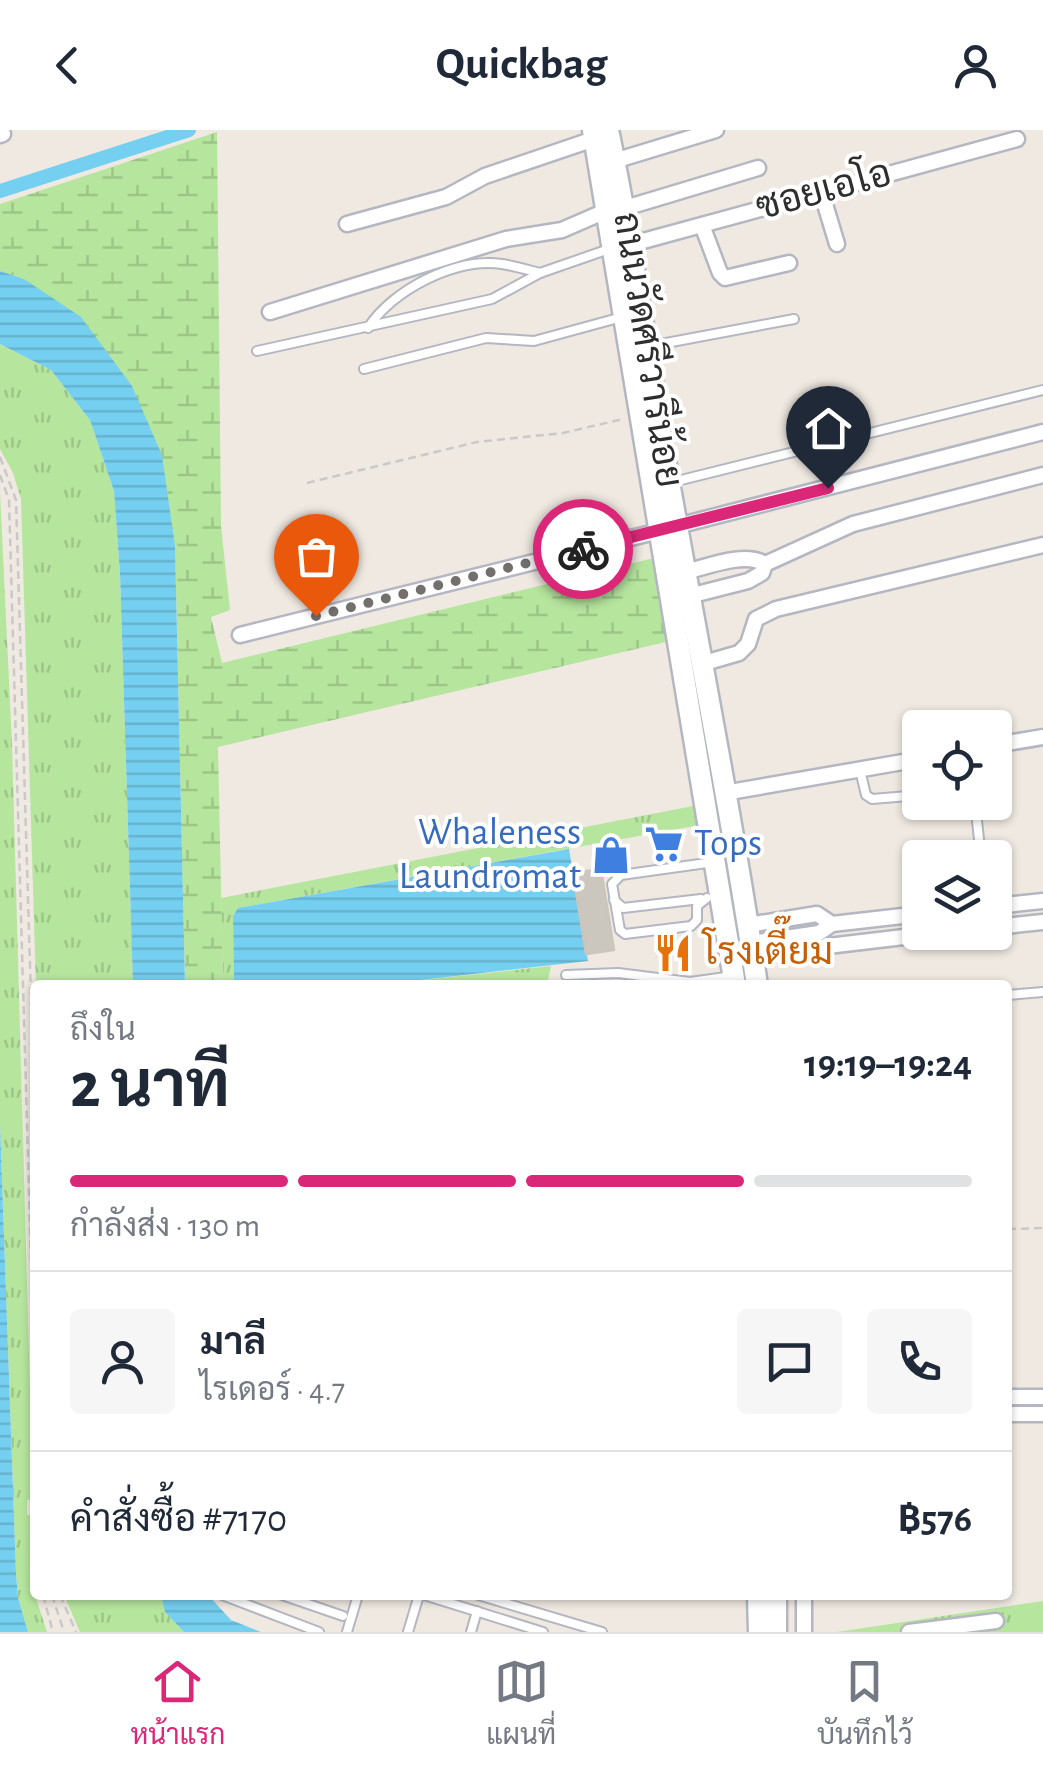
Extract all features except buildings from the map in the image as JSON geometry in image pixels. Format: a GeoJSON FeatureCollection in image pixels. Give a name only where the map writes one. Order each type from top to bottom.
{"type":"FeatureCollection","features":[{"type":"Feature","properties":{"kind":"main road","name":"ถนนวัดศรีวารีน้อย"},"geometry":{"type":"LineString","coordinates":[[598,133],[614,161],[616,209]]}},
{"type":"Feature","properties":{"kind":"main road","name":"ถนนวัดศรีวารีน้อย"},"geometry":{"type":"LineString","coordinates":[[598,133],[645,347],[669,483],[668,528],[714,862],[714,897],[728,937],[734,980]]}},
{"type":"Feature","properties":{"kind":"main road","name":"ถนนวัดศรีวารีน้อย"},"geometry":{"type":"LineString","coordinates":[[622,246],[622,317],[639,416],[689,596],[756,980]]}},
{"type":"Feature","properties":{"kind":"main road"},"geometry":{"type":"LineString","coordinates":[[728,937],[750,941]]}},
{"type":"Feature","properties":{"kind":"main road"},"geometry":{"type":"LineString","coordinates":[[758,1600],[759,1632]]}},
{"type":"Feature","properties":{"kind":"main road"},"geometry":{"type":"LineString","coordinates":[[776,1600],[776,1632]]}},
{"type":"Feature","properties":{"kind":"street"},"geometry":{"type":"LineString","coordinates":[[614,161],[716,130]]}},
{"type":"Feature","properties":{"kind":"street"},"geometry":{"type":"LineString","coordinates":[[347,224],[446,197],[484,176],[598,133]]}},
{"type":"Feature","properties":{"kind":"street","name":"ซอยเอโอ"},"geometry":{"type":"LineString","coordinates":[[622,246],[1017,138]]}},
{"type":"Feature","properties":{"kind":"street"},"geometry":{"type":"LineString","coordinates":[[270,312],[506,239],[562,230],[616,209],[758,168]]}},
{"type":"Feature","properties":{"kind":"street"},"geometry":{"type":"LineString","coordinates":[[821,191],[836,244]]}},
{"type":"Feature","properties":{"kind":"street"},"geometry":{"type":"LineString","coordinates":[[702,225],[720,273],[726,278],[789,263]]}},
{"type":"Feature","properties":{"kind":"street"},"geometry":{"type":"LineString","coordinates":[[240,635],[1043,432]]}},
{"type":"Feature","properties":{"kind":"street"},"geometry":{"type":"LineString","coordinates":[[689,596],[748,580],[762,573],[765,564],[853,524],[1043,474]]}},
{"type":"Feature","properties":{"kind":"street"},"geometry":{"type":"LineString","coordinates":[[700,664],[739,653],[748,644],[756,619],[776,609],[1043,546]]}},
{"type":"Feature","properties":{"kind":"street"},"geometry":{"type":"LineString","coordinates":[[684,572],[742,560],[757,559],[765,564]]}},
{"type":"Feature","properties":{"kind":"street"},"geometry":{"type":"LineString","coordinates":[[1012,742],[1043,736]]}},
{"type":"Feature","properties":{"kind":"street"},"geometry":{"type":"LineString","coordinates":[[724,793],[902,762]]}},
{"type":"Feature","properties":{"kind":"street"},"geometry":{"type":"LineString","coordinates":[[1012,904],[1043,900]]}},
{"type":"Feature","properties":{"kind":"street"},"geometry":{"type":"LineString","coordinates":[[750,941],[817,914],[832,924],[902,916]]}},
{"type":"Feature","properties":{"kind":"street"},"geometry":{"type":"LineString","coordinates":[[1012,925],[1043,922]]}},
{"type":"Feature","properties":{"kind":"street"},"geometry":{"type":"LineString","coordinates":[[750,941],[902,934]]}},
{"type":"Feature","properties":{"kind":"street"},"geometry":{"type":"LineString","coordinates":[[1012,1397],[1043,1397]]}},
{"type":"Feature","properties":{"kind":"street"},"geometry":{"type":"LineString","coordinates":[[1012,1414],[1043,1414]]}},
{"type":"Feature","properties":{"kind":"street"},"geometry":{"type":"LineString","coordinates":[[804,1600],[804,1632]]}},
{"type":"Feature","properties":{"kind":"street"},"geometry":{"type":"LineString","coordinates":[[909,1632],[996,1621]]}},
{"type":"Feature","properties":{"kind":"lane"},"geometry":{"type":"LineString","coordinates":[[257,350],[492,298],[540,273],[622,246]]}},
{"type":"Feature","properties":{"kind":"lane"},"geometry":{"type":"LineString","coordinates":[[368,328],[387,302],[411,286],[466,266],[501,264],[540,273]]}},
{"type":"Feature","properties":{"kind":"lane"},"geometry":{"type":"LineString","coordinates":[[364,369],[486,338],[534,341],[622,317]]}},
{"type":"Feature","properties":{"kind":"lane"},"geometry":{"type":"LineString","coordinates":[[645,347],[794,319]]}},
{"type":"Feature","properties":{"kind":"lane"},"geometry":{"type":"LineString","coordinates":[[669,483],[1043,390]]}},
{"type":"Feature","properties":{"kind":"lane"},"geometry":{"type":"LineString","coordinates":[[860,770],[868,798],[902,796]]}},
{"type":"Feature","properties":{"kind":"lane"},"geometry":{"type":"LineString","coordinates":[[714,862],[621,875],[612,884],[620,930],[625,934],[691,926],[698,920],[697,906],[714,897]]}},
{"type":"Feature","properties":{"kind":"lane"},"geometry":{"type":"LineString","coordinates":[[614,900],[623,908],[714,897]]}},
{"type":"Feature","properties":{"kind":"lane"},"geometry":{"type":"LineString","coordinates":[[566,975],[618,972],[676,980]]}},
{"type":"Feature","properties":{"kind":"lane"},"geometry":{"type":"LineString","coordinates":[[1012,995],[1043,992]]}},
{"type":"Feature","properties":{"kind":"lane"},"geometry":{"type":"LineString","coordinates":[[235,1600],[318,1632]]}},
{"type":"Feature","properties":{"kind":"lane"},"geometry":{"type":"LineString","coordinates":[[297,1600],[343,1616]]}},
{"type":"Feature","properties":{"kind":"lane"},"geometry":{"type":"LineString","coordinates":[[348,1632],[357,1600]]}},
{"type":"Feature","properties":{"kind":"lane"},"geometry":{"type":"LineString","coordinates":[[408,1632],[420,1600]]}},
{"type":"Feature","properties":{"kind":"lane"},"geometry":{"type":"LineString","coordinates":[[439,1600],[542,1632]]}},
{"type":"Feature","properties":{"kind":"lane"},"geometry":{"type":"LineString","coordinates":[[495,1600],[602,1632]]}},
{"type":"Feature","properties":{"kind":"lane"},"geometry":{"type":"LineString","coordinates":[[472,1632],[477,1611]]}},
{"type":"Feature","properties":{"kind":"path"},"geometry":{"type":"LineString","coordinates":[[308,483],[477,442],[563,432],[639,416]]}},
{"type":"Feature","properties":{"kind":"path"},"geometry":{"type":"LineString","coordinates":[[0,457],[16,500],[30,980]]}},
{"type":"Feature","properties":{"kind":"path"},"geometry":{"type":"LineString","coordinates":[[0,475],[8,500],[30,1233]]}},
{"type":"Feature","properties":{"kind":"path"},"geometry":{"type":"LineString","coordinates":[[1012,1229],[1043,1228]]}},
{"type":"Feature","properties":{"kind":"path"},"geometry":{"type":"LineString","coordinates":[[44,1600],[53,1632]]}},
{"type":"Feature","properties":{"kind":"path"},"geometry":{"type":"LineString","coordinates":[[53,1600],[64,1632]]}},
{"type":"Feature","properties":{"kind":"path"},"geometry":{"type":"LineString","coordinates":[[62,1600],[76,1632]]}},
{"type":"Feature","properties":{"kind":"green space"},"geometry":{"type":"Polygon","coordinates":[[[217,132],[221,526],[230,610],[211,617],[222,663],[654,558],[670,641],[218,747],[223,980],[185,980],[175,546],[24,279],[0,271],[0,204],[217,132]]]}},
{"type":"Feature","properties":{"kind":"green space"},"geometry":{"type":"Polygon","coordinates":[[[0,344],[51,370],[90,420],[114,491],[133,980],[36,980],[21,499],[0,449],[0,344]]]}},
{"type":"Feature","properties":{"kind":"green space"},"geometry":{"type":"Polygon","coordinates":[[[0,492],[12,744],[30,1391],[30,1600],[37,1600],[47,1632],[28,1632],[18,1598],[0,1124],[0,492]]]}},
{"type":"Feature","properties":{"kind":"green space"},"geometry":{"type":"Polygon","coordinates":[[[698,805],[700,825],[238,908],[233,916],[234,980],[223,980],[221,898],[698,805]]]}},
{"type":"Feature","properties":{"kind":"green space"},"geometry":{"type":"Polygon","coordinates":[[[551,966],[548,980],[423,980],[551,966]]]}},
{"type":"Feature","properties":{"kind":"green space"},"geometry":{"type":"Polygon","coordinates":[[[66,1600],[162,1600],[165,1612],[184,1632],[80,1632],[66,1600]]]}},
{"type":"Feature","properties":{"kind":"green space"},"geometry":{"type":"Polygon","coordinates":[[[1043,1601],[1043,1632],[837,1632],[1043,1601]]]}},
{"type":"Feature","properties":{"kind":"water"},"geometry":{"type":"Polygon","coordinates":[[[0,271],[24,279],[81,317],[132,386],[162,455],[175,546],[185,980],[133,980],[114,491],[90,420],[51,370],[0,344],[0,271]]]}},
{"type":"Feature","properties":{"kind":"water"},"geometry":{"type":"Polygon","coordinates":[[[569,849],[588,961],[421,980],[234,980],[233,916],[238,908],[569,849]]]}},
{"type":"Feature","properties":{"kind":"water"},"geometry":{"type":"Polygon","coordinates":[[[0,1124],[16,1574],[28,1632],[0,1632],[0,1124]]]}},
{"type":"Feature","properties":{"kind":"water"},"geometry":{"type":"Polygon","coordinates":[[[162,1600],[213,1600],[231,1620],[261,1632],[184,1632],[165,1612],[162,1600]]]}},
{"type":"Feature","properties":{"kind":"waterway"},"geometry":{"type":"LineString","coordinates":[[0,191],[189,130]]}},
{"type":"Feature","properties":{"kind":"way so far"},"geometry":{"type":"LineString","coordinates":[[316,616],[583,549]]}},
{"type":"Feature","properties":{"kind":"place","name":"Tops"},"geometry":{"type":"Point","coordinates":[664,844]}},
{"type":"Feature","properties":{"kind":"place","name":"Whaleness Laundromat"},"geometry":{"type":"Point","coordinates":[611,855]}},
{"type":"Feature","properties":{"kind":"place","name":"โรงเตี๊ยม"},"geometry":{"type":"Point","coordinates":[673,953]}},
{"type":"Feature","properties":{"kind":"route"},"geometry":{"type":"LineString","coordinates":[[583,549],[828,488]]}}]}
